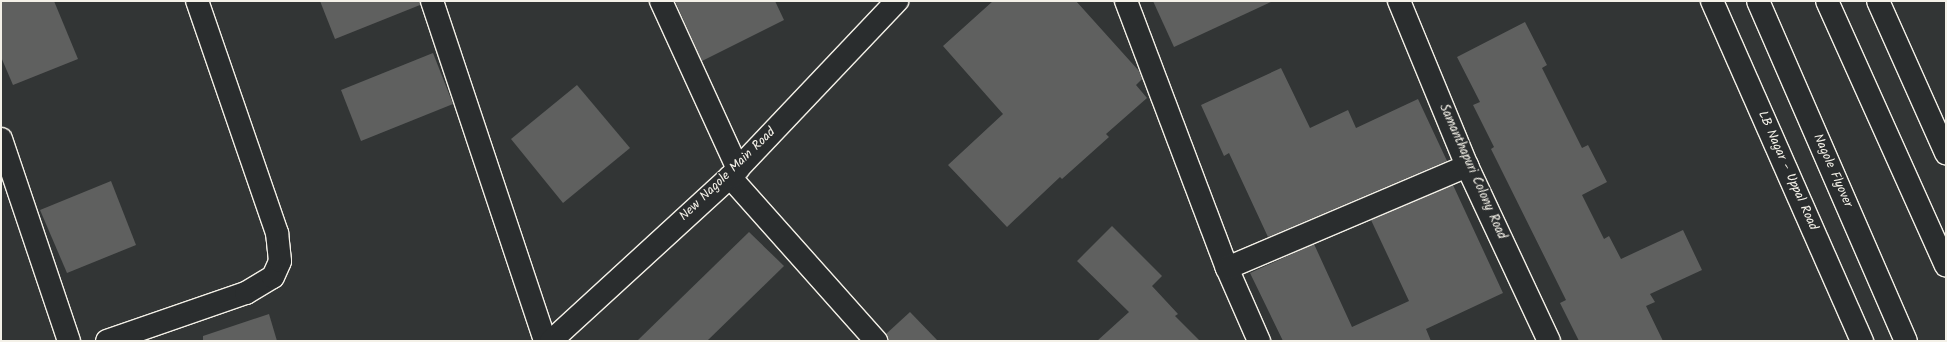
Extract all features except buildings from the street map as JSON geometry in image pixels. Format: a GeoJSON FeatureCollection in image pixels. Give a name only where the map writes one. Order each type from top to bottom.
{"type":"FeatureCollection","features":[{"type":"Feature","properties":{"kind":"main road"},"geometry":{"type":"LineString","coordinates":[[107,341],[246,293],[273,277],[280,261],[277,233],[197,1]]}},
{"type":"Feature","properties":{"kind":"main road"},"geometry":{"type":"LineString","coordinates":[[432,1],[545,341]]}},
{"type":"Feature","properties":{"kind":"main road"},"geometry":{"type":"LineString","coordinates":[[661,1],[734,173],[876,341]]}},
{"type":"Feature","properties":{"kind":"main road","name":"New Nagole Main Road"},"geometry":{"type":"LineString","coordinates":[[551,341],[734,173],[897,1]]}},
{"type":"Feature","properties":{"kind":"main road"},"geometry":{"type":"LineString","coordinates":[[1126,1],[1227,268],[1259,341]]}},
{"type":"Feature","properties":{"kind":"main road","name":"Samanthapuri Colony Road"},"geometry":{"type":"LineString","coordinates":[[1399,1],[1467,166],[1549,341]]}},
{"type":"Feature","properties":{"kind":"main road","name":"LB Nagar - Uppal Road"},"geometry":{"type":"LineString","coordinates":[[1712,1],[1862,341]]}},
{"type":"Feature","properties":{"kind":"main road","name":"Nagole Flyover"},"geometry":{"type":"LineString","coordinates":[[1758,1],[1906,341]]}},
{"type":"Feature","properties":{"kind":"main road"},"geometry":{"type":"LineString","coordinates":[[1827,1],[1946,266]]}},
{"type":"Feature","properties":{"kind":"main road"},"geometry":{"type":"LineString","coordinates":[[1878,1],[1946,153]]}},
{"type":"Feature","properties":{"kind":"main road"},"geometry":{"type":"LineString","coordinates":[[1,139],[69,341]]}},
{"type":"Feature","properties":{"kind":"main road"},"geometry":{"type":"LineString","coordinates":[[1227,268],[1467,166]]}}]}
